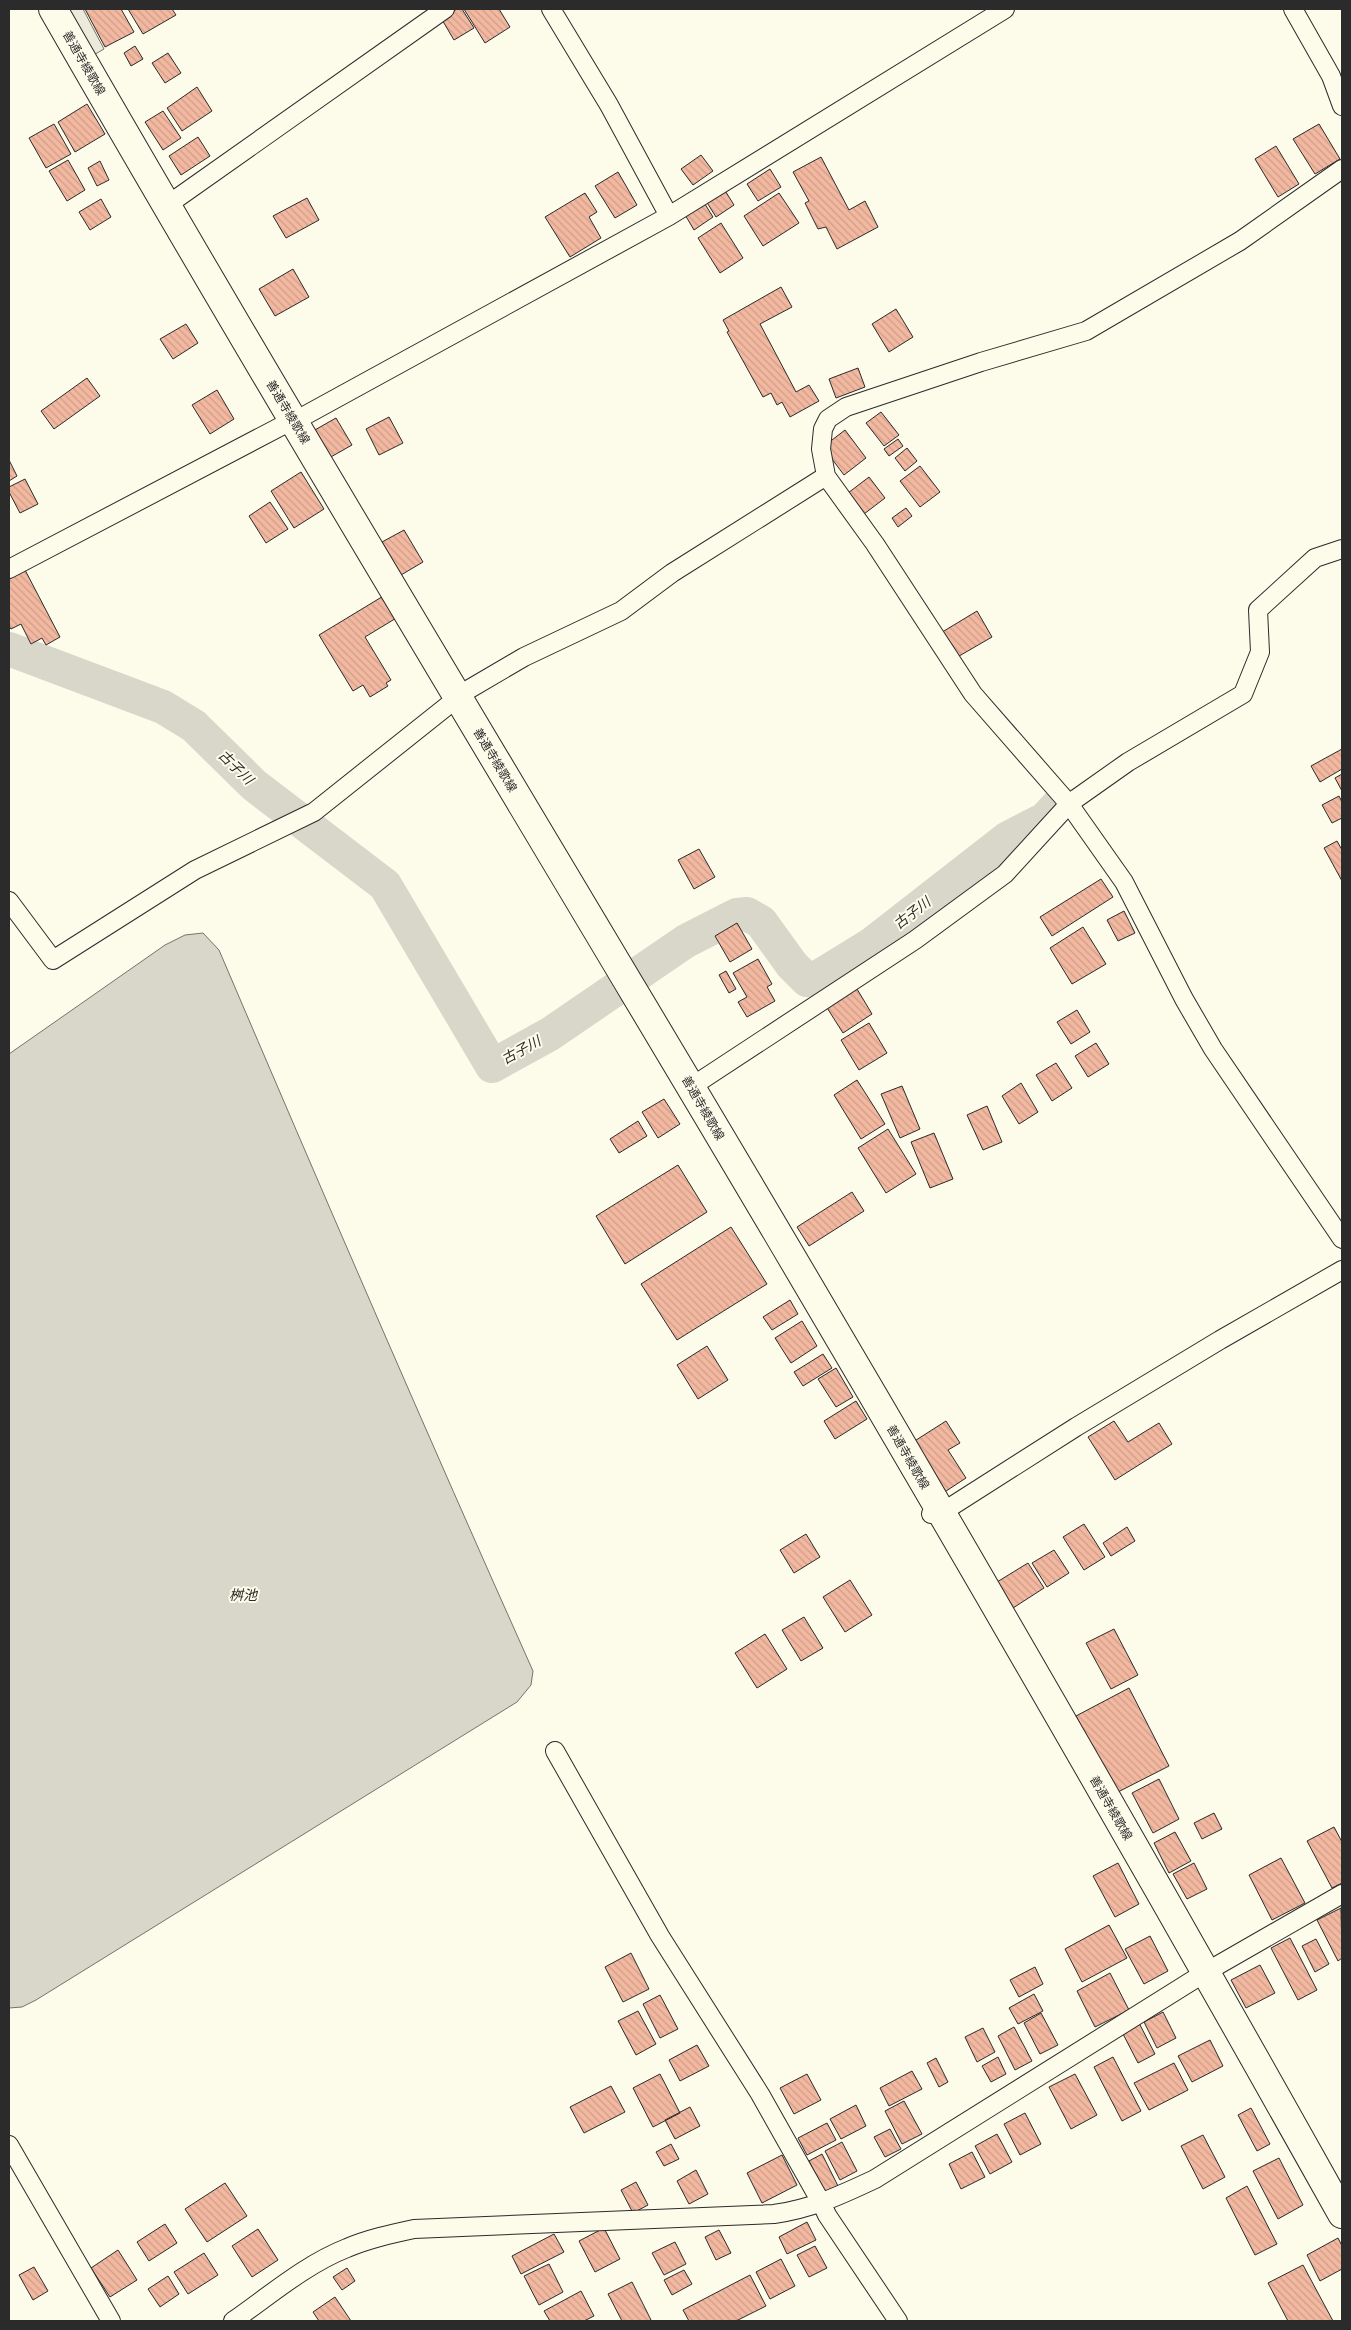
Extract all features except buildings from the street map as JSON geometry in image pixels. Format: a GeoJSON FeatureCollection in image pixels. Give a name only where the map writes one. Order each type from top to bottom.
{"type":"FeatureCollection","features":[{"type":"Feature","properties":{"kind":"main road","name":"善通寺綾歌線"},"geometry":{"type":"LineString","coordinates":[[53,9],[166,206],[457,698],[691,1087],[934,1513],[1206,1972],[1342,2214]]}},
{"type":"Feature","properties":{"kind":"street"},"geometry":{"type":"LineString","coordinates":[[166,206],[445,9]]}},
{"type":"Feature","properties":{"kind":"street"},"geometry":{"type":"LineString","coordinates":[[551,9],[609,105],[669,216]]}},
{"type":"Feature","properties":{"kind":"street"},"geometry":{"type":"LineString","coordinates":[[9,569],[338,398],[669,216],[1005,9]]}},
{"type":"Feature","properties":{"kind":"street"},"geometry":{"type":"LineString","coordinates":[[1293,9],[1331,76],[1342,106]]}},
{"type":"Feature","properties":{"kind":"street"},"geometry":{"type":"LineString","coordinates":[[1342,169],[1240,241],[1086,332],[981,362],[846,407],[828,419],[823,428],[821,449],[826,476],[875,544],[974,694],[1069,804],[1124,882],[1184,999],[1213,1049],[1342,1239]]}},
{"type":"Feature","properties":{"kind":"street"},"geometry":{"type":"LineString","coordinates":[[9,901],[53,960],[195,870],[314,812],[457,698],[524,657],[621,611],[672,573],[826,476]]}},
{"type":"Feature","properties":{"kind":"street"},"geometry":{"type":"LineString","coordinates":[[691,1087],[915,940],[1005,874],[1069,804],[1128,762],[1243,694],[1260,652],[1258,610],[1315,558],[1342,549]]}},
{"type":"Feature","properties":{"kind":"street"},"geometry":{"type":"LineString","coordinates":[[934,1513],[1342,1268]]}},
{"type":"Feature","properties":{"kind":"street"},"geometry":{"type":"LineString","coordinates":[[555,1751],[660,1936],[760,2094],[822,2204],[826,2215],[898,2321]]}},
{"type":"Feature","properties":{"kind":"street"},"geometry":{"type":"LineString","coordinates":[[233,2321],[306,2271],[345,2248],[380,2236],[414,2229],[774,2214],[800,2211],[822,2204],[891,2169],[1206,1972],[1342,1894]]}},
{"type":"Feature","properties":{"kind":"street"},"geometry":{"type":"LineString","coordinates":[[9,2145],[111,2321]]}},
{"type":"Feature","properties":{"kind":"shaded area"},"geometry":{"type":"Polygon","coordinates":[[[83,9],[104,49],[92,56],[67,11],[83,9]]]}},
{"type":"Feature","properties":{"kind":"water","name":"桝池"},"geometry":{"type":"Polygon","coordinates":[[[203,933],[219,950],[374,1311],[533,1671],[531,1685],[517,1702],[36,2000],[22,2007],[9,2008],[9,1054],[165,945],[185,935],[203,933]]]}},
{"type":"Feature","properties":{"kind":"waterway","name":"古子川"},"geometry":{"type":"LineString","coordinates":[[9,649],[163,707],[194,726],[254,785],[385,885],[492,1066],[550,1034],[686,941],[737,915],[747,914],[761,922],[792,965],[807,980],[820,976],[872,944],[1008,838],[1045,819],[1060,803]]}}]}
